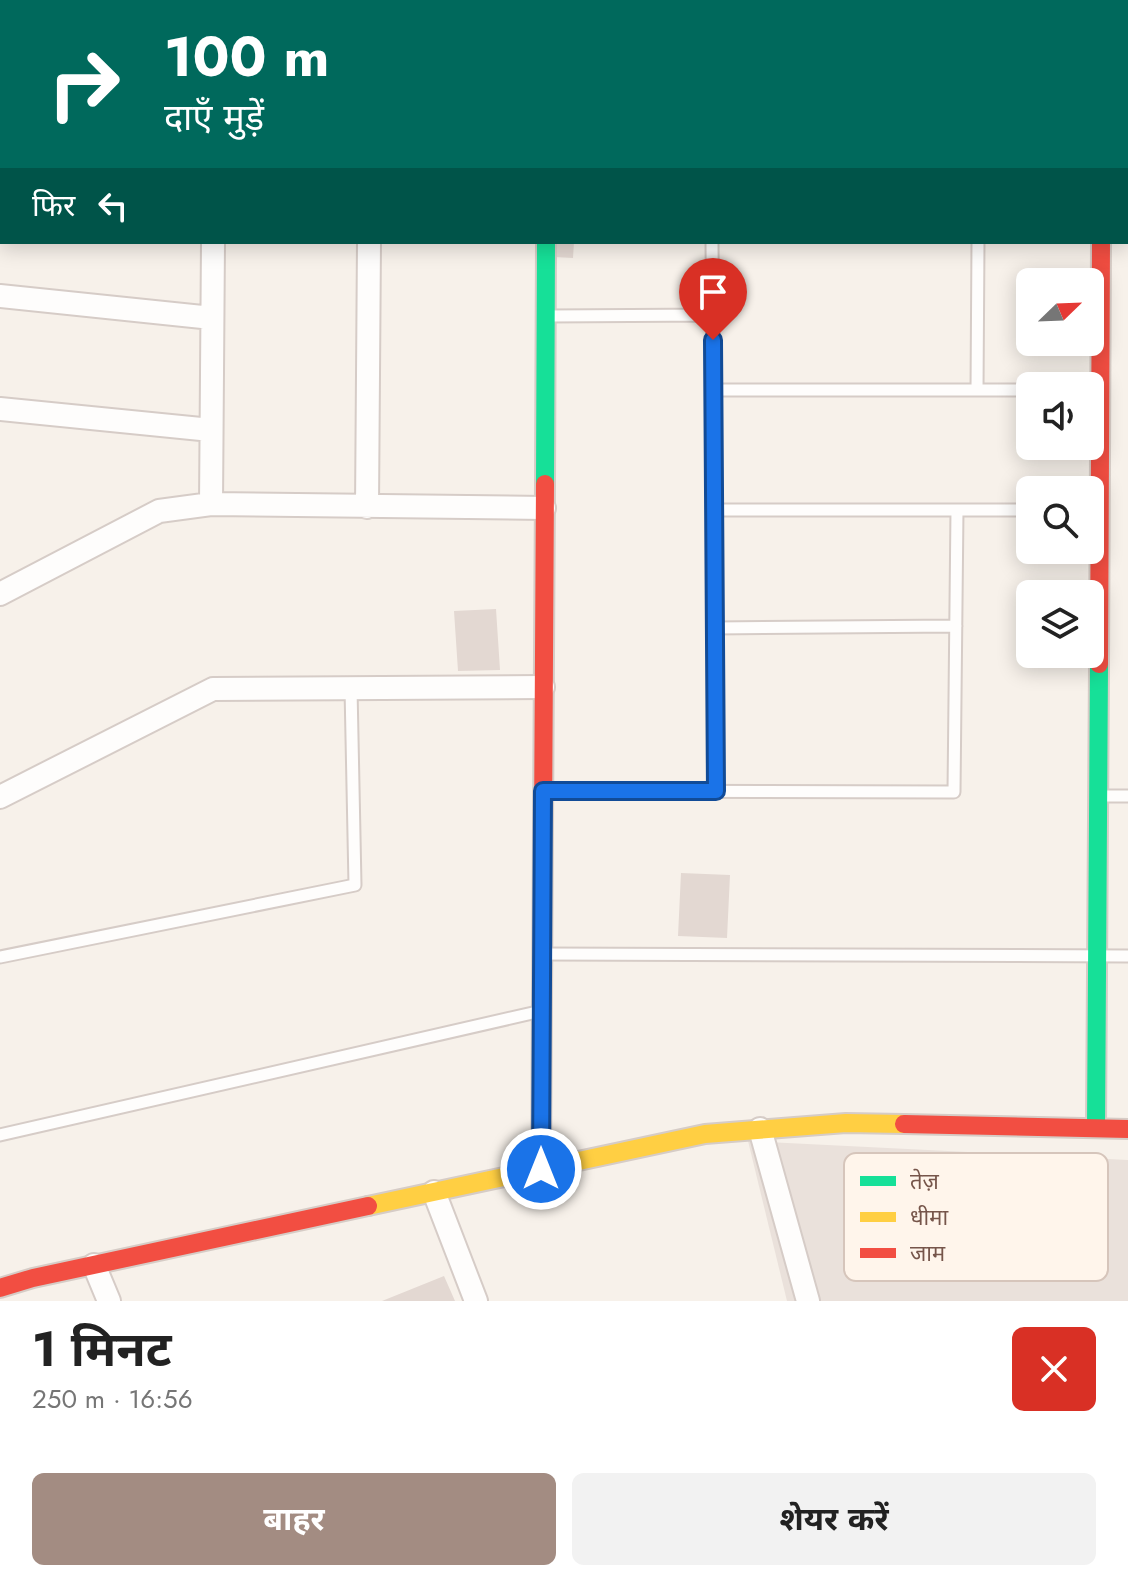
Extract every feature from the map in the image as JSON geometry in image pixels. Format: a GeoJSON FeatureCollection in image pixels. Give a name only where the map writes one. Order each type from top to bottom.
{"type":"FeatureCollection","features":[{"type":"Feature","properties":{"kind":"street"},"geometry":{"type":"LineString","coordinates":[[211,504],[213,244]]}},
{"type":"Feature","properties":{"kind":"street"},"geometry":{"type":"LineString","coordinates":[[367,507],[369,244]]}},
{"type":"Feature","properties":{"kind":"street"},"geometry":{"type":"LineString","coordinates":[[541,1169],[546,244]]}},
{"type":"Feature","properties":{"kind":"street"},"geometry":{"type":"LineString","coordinates":[[1096,372],[1101,244]]}},
{"type":"Feature","properties":{"kind":"street"},"geometry":{"type":"LineString","coordinates":[[0,296],[212,318]]}},
{"type":"Feature","properties":{"kind":"street"},"geometry":{"type":"LineString","coordinates":[[0,409],[211,430]]}},
{"type":"Feature","properties":{"kind":"street"},"geometry":{"type":"LineString","coordinates":[[0,594],[159,511],[211,504],[544,508]]}},
{"type":"Feature","properties":{"kind":"street"},"geometry":{"type":"LineString","coordinates":[[1095,564],[1096,1128]]}},
{"type":"Feature","properties":{"kind":"street"},"geometry":{"type":"LineString","coordinates":[[0,797],[213,689],[543,687]]}},
{"type":"Feature","properties":{"kind":"street"},"geometry":{"type":"LineString","coordinates":[[0,1288],[94,1265],[705,1134],[846,1123],[1128,1129]]}},
{"type":"Feature","properties":{"kind":"street"},"geometry":{"type":"LineString","coordinates":[[760,1129],[808,1301]]}},
{"type":"Feature","properties":{"kind":"street"},"geometry":{"type":"LineString","coordinates":[[434,1192],[476,1301]]}},
{"type":"Feature","properties":{"kind":"street"},"geometry":{"type":"LineString","coordinates":[[94,1265],[109,1301]]}},
{"type":"Feature","properties":{"kind":"lane"},"geometry":{"type":"LineString","coordinates":[[712,244],[716,791]]}},
{"type":"Feature","properties":{"kind":"lane"},"geometry":{"type":"LineString","coordinates":[[977,390],[978,244]]}},
{"type":"Feature","properties":{"kind":"lane"},"geometry":{"type":"LineString","coordinates":[[545,316],[712,315]]}},
{"type":"Feature","properties":{"kind":"lane"},"geometry":{"type":"LineString","coordinates":[[713,390],[1016,390]]}},
{"type":"Feature","properties":{"kind":"lane"},"geometry":{"type":"LineString","coordinates":[[714,510],[1016,510]]}},
{"type":"Feature","properties":{"kind":"lane"},"geometry":{"type":"LineString","coordinates":[[543,791],[954,792],[957,510]]}},
{"type":"Feature","properties":{"kind":"lane"},"geometry":{"type":"LineString","coordinates":[[715,628],[956,626]]}},
{"type":"Feature","properties":{"kind":"lane"},"geometry":{"type":"LineString","coordinates":[[0,957],[355,885],[351,688]]}},
{"type":"Feature","properties":{"kind":"lane"},"geometry":{"type":"LineString","coordinates":[[1097,796],[1128,796]]}},
{"type":"Feature","properties":{"kind":"lane"},"geometry":{"type":"LineString","coordinates":[[542,954],[1128,956]]}},
{"type":"Feature","properties":{"kind":"lane"},"geometry":{"type":"LineString","coordinates":[[0,1135],[542,1011]]}},
{"type":"Feature","properties":{"kind":"shaded area"},"geometry":{"type":"Polygon","coordinates":[[[748,1141],[988,1153],[844,1153],[844,1281],[1108,1281],[1108,1159],[1128,1160],[1128,1301],[787,1301],[748,1141]]]}},
{"type":"Feature","properties":{"kind":"building"},"geometry":{"type":"Polygon","coordinates":[[[554,244],[574,244],[573,258],[554,257],[554,244]]]}},
{"type":"Feature","properties":{"kind":"building"},"geometry":{"type":"Polygon","coordinates":[[[496,609],[500,670],[458,671],[454,611],[496,609]]]}},
{"type":"Feature","properties":{"kind":"building"},"geometry":{"type":"Polygon","coordinates":[[[681,873],[730,875],[727,938],[678,936],[681,873]]]}},
{"type":"Feature","properties":{"kind":"building"},"geometry":{"type":"Polygon","coordinates":[[[444,1276],[455,1301],[382,1301],[444,1276]]]}},
{"type":"Feature","properties":{"kind":"traffic: fast"},"geometry":{"type":"LineString","coordinates":[[545,484],[546,244]]}},
{"type":"Feature","properties":{"kind":"traffic: fast"},"geometry":{"type":"LineString","coordinates":[[1096,1128],[1099,668]]}},
{"type":"Feature","properties":{"kind":"traffic: slow"},"geometry":{"type":"LineString","coordinates":[[368,1206],[705,1134],[846,1123],[904,1124]]}},
{"type":"Feature","properties":{"kind":"traffic: jam"},"geometry":{"type":"LineString","coordinates":[[1099,580],[1101,244]]}},
{"type":"Feature","properties":{"kind":"traffic: jam"},"geometry":{"type":"LineString","coordinates":[[541,1169],[545,484]]}},
{"type":"Feature","properties":{"kind":"traffic: jam"},"geometry":{"type":"LineString","coordinates":[[904,1124],[1128,1129]]}},
{"type":"Feature","properties":{"kind":"traffic: jam"},"geometry":{"type":"LineString","coordinates":[[0,1288],[33,1278],[368,1206]]}},
{"type":"Feature","properties":{"kind":"route"},"geometry":{"type":"LineString","coordinates":[[541,1169],[543,791],[716,791],[713,340]]}}]}
